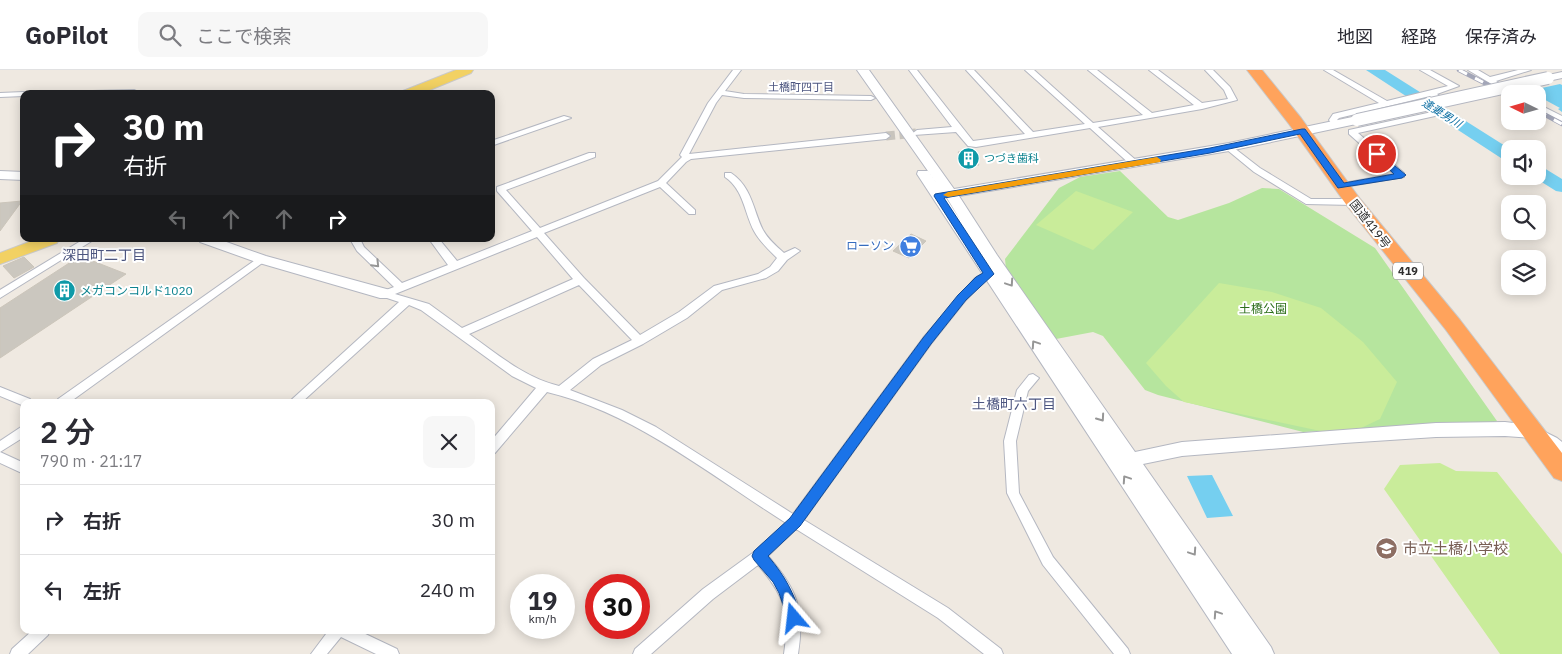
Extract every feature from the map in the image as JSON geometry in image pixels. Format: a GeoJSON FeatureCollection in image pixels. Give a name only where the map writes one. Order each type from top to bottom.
{"type":"FeatureCollection","features":[{"type":"Feature","properties":{"kind":"highway","name":"国道419号"},"geometry":{"type":"LineString","coordinates":[[1254,70],[1302,131],[1353,202],[1453,325],[1562,471]]}},
{"type":"Feature","properties":{"kind":"main road"},"geometry":{"type":"LineString","coordinates":[[400,90],[443,70]]}},
{"type":"Feature","properties":{"kind":"main road"},"geometry":{"type":"LineString","coordinates":[[418,90],[467,70]]}},
{"type":"Feature","properties":{"kind":"main road"},"geometry":{"type":"LineString","coordinates":[[0,250],[21,242]]}},
{"type":"Feature","properties":{"kind":"main road"},"geometry":{"type":"LineString","coordinates":[[0,259],[43,242]]}},
{"type":"Feature","properties":{"kind":"street"},"geometry":{"type":"LineString","coordinates":[[689,157],[684,155],[686,150],[712,103],[738,70]]}},
{"type":"Feature","properties":{"kind":"street"},"geometry":{"type":"LineString","coordinates":[[850,70],[992,258],[1263,654]]}},
{"type":"Feature","properties":{"kind":"street"},"geometry":{"type":"LineString","coordinates":[[863,70],[945,195],[989,274],[1244,654]]}},
{"type":"Feature","properties":{"kind":"street"},"geometry":{"type":"LineString","coordinates":[[913,70],[971,144],[1150,116],[1234,100],[1209,70]]}},
{"type":"Feature","properties":{"kind":"street"},"geometry":{"type":"LineString","coordinates":[[970,70],[1031,135]]}},
{"type":"Feature","properties":{"kind":"street"},"geometry":{"type":"LineString","coordinates":[[1029,70],[1135,164]]}},
{"type":"Feature","properties":{"kind":"street"},"geometry":{"type":"LineString","coordinates":[[1092,70],[1150,116]]}},
{"type":"Feature","properties":{"kind":"street"},"geometry":{"type":"LineString","coordinates":[[1153,70],[1202,106]]}},
{"type":"Feature","properties":{"kind":"street"},"geometry":{"type":"LineString","coordinates":[[1328,70],[1386,104]]}},
{"type":"Feature","properties":{"kind":"street"},"geometry":{"type":"LineString","coordinates":[[1336,124],[1333,120],[1336,116],[1456,87],[1424,70]]}},
{"type":"Feature","properties":{"kind":"street"},"geometry":{"type":"LineString","coordinates":[[1472,70],[1501,87]]}},
{"type":"Feature","properties":{"kind":"street"},"geometry":{"type":"LineString","coordinates":[[1489,80],[1527,70]]}},
{"type":"Feature","properties":{"kind":"street"},"geometry":{"type":"LineString","coordinates":[[945,195],[1229,147],[1558,77]]}},
{"type":"Feature","properties":{"kind":"street"},"geometry":{"type":"LineString","coordinates":[[720,92],[744,96],[871,98]]}},
{"type":"Feature","properties":{"kind":"street"},"geometry":{"type":"LineString","coordinates":[[0,95],[20,94]]}},
{"type":"Feature","properties":{"kind":"street"},"geometry":{"type":"LineString","coordinates":[[1430,94],[1440,99]]}},
{"type":"Feature","properties":{"kind":"street"},"geometry":{"type":"LineString","coordinates":[[1546,110],[1562,119]]}},
{"type":"Feature","properties":{"kind":"street"},"geometry":{"type":"LineString","coordinates":[[1342,186],[1402,175],[1352,132],[1432,114]]}},
{"type":"Feature","properties":{"kind":"street"},"geometry":{"type":"LineString","coordinates":[[495,143],[567,118]]}},
{"type":"Feature","properties":{"kind":"street"},"geometry":{"type":"LineString","coordinates":[[917,133],[958,129]]}},
{"type":"Feature","properties":{"kind":"street"},"geometry":{"type":"LineString","coordinates":[[385,294],[661,183],[683,160],[689,157],[886,136]]}},
{"type":"Feature","properties":{"kind":"street"},"geometry":{"type":"LineString","coordinates":[[1229,147],[1256,170],[1309,202],[1317,204],[1353,202]]}},
{"type":"Feature","properties":{"kind":"street"},"geometry":{"type":"LineString","coordinates":[[592,155],[500,189],[580,280],[639,341]]}},
{"type":"Feature","properties":{"kind":"street"},"geometry":{"type":"LineString","coordinates":[[0,175],[20,176]]}},
{"type":"Feature","properties":{"kind":"street"},"geometry":{"type":"LineString","coordinates":[[728,175],[738,182],[756,226],[763,238],[783,258]]}},
{"type":"Feature","properties":{"kind":"street"},"geometry":{"type":"LineString","coordinates":[[661,183],[692,212]]}},
{"type":"Feature","properties":{"kind":"street"},"geometry":{"type":"LineString","coordinates":[[0,295],[85,242]]}},
{"type":"Feature","properties":{"kind":"street"},"geometry":{"type":"LineString","coordinates":[[213,242],[261,259],[408,300],[425,307],[509,369],[544,387],[561,391],[618,412],[652,430],[795,522],[943,613],[996,654]]}},
{"type":"Feature","properties":{"kind":"street"},"geometry":{"type":"LineString","coordinates":[[356,242],[360,249],[400,287]]}},
{"type":"Feature","properties":{"kind":"street"},"geometry":{"type":"LineString","coordinates":[[436,242],[454,265]]}},
{"type":"Feature","properties":{"kind":"street"},"geometry":{"type":"LineString","coordinates":[[561,391],[597,362],[639,341],[683,315],[718,288],[762,276],[774,269],[783,258],[795,251]]}},
{"type":"Feature","properties":{"kind":"street"},"geometry":{"type":"LineString","coordinates":[[66,399],[261,259]]}},
{"type":"Feature","properties":{"kind":"street"},"geometry":{"type":"LineString","coordinates":[[640,654],[708,594],[759,556],[795,522],[927,341],[962,298],[989,274]]}},
{"type":"Feature","properties":{"kind":"street"},"geometry":{"type":"LineString","coordinates":[[461,333],[580,280]]}},
{"type":"Feature","properties":{"kind":"street"},"geometry":{"type":"LineString","coordinates":[[298,399],[408,300]]}},
{"type":"Feature","properties":{"kind":"street"},"geometry":{"type":"LineString","coordinates":[[1033,378],[1023,390],[1010,440],[1013,493],[1048,561],[1123,654]]}},
{"type":"Feature","properties":{"kind":"street"},"geometry":{"type":"LineString","coordinates":[[495,445],[544,387]]}},
{"type":"Feature","properties":{"kind":"street"},"geometry":{"type":"LineString","coordinates":[[0,391],[20,399]]}},
{"type":"Feature","properties":{"kind":"street"},"geometry":{"type":"LineString","coordinates":[[1131,460],[1182,449],[1436,430],[1533,430],[1553,441],[1562,450]]}},
{"type":"Feature","properties":{"kind":"street"},"geometry":{"type":"LineString","coordinates":[[0,447],[20,433]]}},
{"type":"Feature","properties":{"kind":"street"},"geometry":{"type":"LineString","coordinates":[[0,457],[20,466]]}},
{"type":"Feature","properties":{"kind":"street"},"geometry":{"type":"LineString","coordinates":[[759,556],[778,578],[790,600],[794,618],[791,654]]}},
{"type":"Feature","properties":{"kind":"street"},"geometry":{"type":"LineString","coordinates":[[17,654],[39,634]]}},
{"type":"Feature","properties":{"kind":"street"},"geometry":{"type":"LineString","coordinates":[[318,654],[336,634]]}},
{"type":"Feature","properties":{"kind":"street"},"geometry":{"type":"LineString","coordinates":[[349,634],[392,654]]}},
{"type":"Feature","properties":{"kind":"green space","name":"土橋公園"},"geometry":{"type":"Polygon","coordinates":[[[1120,171],[1168,217],[1178,220],[1229,203],[1262,188],[1279,189],[1375,248],[1497,421],[1490,423],[1303,432],[1145,390],[1103,336],[1093,332],[1056,339],[1006,269],[1005,259],[1059,188],[1080,177],[1120,171]]]}},
{"type":"Feature","properties":{"kind":"green space"},"geometry":{"type":"Polygon","coordinates":[[[1076,191],[1133,212],[1093,250],[1036,225],[1076,191]]]}},
{"type":"Feature","properties":{"kind":"green space"},"geometry":{"type":"Polygon","coordinates":[[[1219,283],[1272,292],[1321,308],[1363,342],[1397,382],[1380,419],[1344,436],[1184,402],[1166,386],[1146,363],[1219,283]]]}},
{"type":"Feature","properties":{"kind":"green space"},"geometry":{"type":"Polygon","coordinates":[[[1440,463],[1456,471],[1497,472],[1562,554],[1562,654],[1500,654],[1384,489],[1400,465],[1440,463]]]}},
{"type":"Feature","properties":{"kind":"water"},"geometry":{"type":"Polygon","coordinates":[[[1562,85],[1562,112],[1558,109],[1560,108],[1546,100],[1546,87],[1562,85]]]}},
{"type":"Feature","properties":{"kind":"water"},"geometry":{"type":"Polygon","coordinates":[[[1212,475],[1233,516],[1207,518],[1187,476],[1212,475]]]}},
{"type":"Feature","properties":{"kind":"building","name":"つづき歯科"},"geometry":{"type":"Polygon","coordinates":[[[969,151],[979,165],[968,166],[958,152],[969,151]]]}},
{"type":"Feature","properties":{"kind":"building"},"geometry":{"type":"Polygon","coordinates":[[[20,201],[0,231],[0,203],[20,201]]]}},
{"type":"Feature","properties":{"kind":"building","name":"ローソン"},"geometry":{"type":"Polygon","coordinates":[[[911,234],[926,241],[909,258],[893,251],[911,234]]]}},
{"type":"Feature","properties":{"kind":"building","name":"メガコンコルド1020"},"geometry":{"type":"Polygon","coordinates":[[[80,256],[126,274],[0,358],[0,308],[80,256]]]}},
{"type":"Feature","properties":{"kind":"building"},"geometry":{"type":"Polygon","coordinates":[[[24,257],[34,267],[14,278],[3,266],[24,257]]]}},
{"type":"Feature","properties":{"kind":"waterway","name":"逢妻男川"},"geometry":{"type":"LineString","coordinates":[[1374,70],[1501,150]]}},
{"type":"Feature","properties":{"kind":"waterway","name":"逢妻男川"},"geometry":{"type":"LineString","coordinates":[[1546,177],[1562,187]]}},
{"type":"Feature","properties":{"kind":"tunnel"},"geometry":{"type":"LineString","coordinates":[[886,136],[916,133]]}},
{"type":"Feature","properties":{"kind":"railway"},"geometry":{"type":"LineString","coordinates":[[1459,70],[1501,91]]}},
{"type":"Feature","properties":{"kind":"railway"},"geometry":{"type":"LineString","coordinates":[[1546,115],[1562,124]]}},
{"type":"Feature","properties":{"kind":"slow traffic"},"geometry":{"type":"LineString","coordinates":[[948,195],[1157,160]]}},
{"type":"Feature","properties":{"kind":"place","name":"つづき歯科"},"geometry":{"type":"Point","coordinates":[968,158]}},
{"type":"Feature","properties":{"kind":"place","name":"ローソン"},"geometry":{"type":"Point","coordinates":[910,246]}},
{"type":"Feature","properties":{"kind":"place","name":"メガコンコルド1020"},"geometry":{"type":"Point","coordinates":[64,291]}},
{"type":"Feature","properties":{"kind":"place","name":"市立土橋小学校"},"geometry":{"type":"Point","coordinates":[1387,549]}},
{"type":"Feature","properties":{"kind":"district","name":"土橋町四丁目"},"geometry":{"type":"Point","coordinates":[801,87]}},
{"type":"Feature","properties":{"kind":"district","name":"深田町二丁目"},"geometry":{"type":"Point","coordinates":[104,255]}},
{"type":"Feature","properties":{"kind":"district","name":"土橋町六丁目"},"geometry":{"type":"Point","coordinates":[1014,404]}},
{"type":"Feature","properties":{"kind":"route"},"geometry":{"type":"LineString","coordinates":[[794,618],[786,591],[778,578],[759,556],[795,522],[927,341],[962,298],[989,274],[938,196],[1135,164],[1229,147],[1302,131],[1342,186],[1402,175],[1377,154]]}}]}
